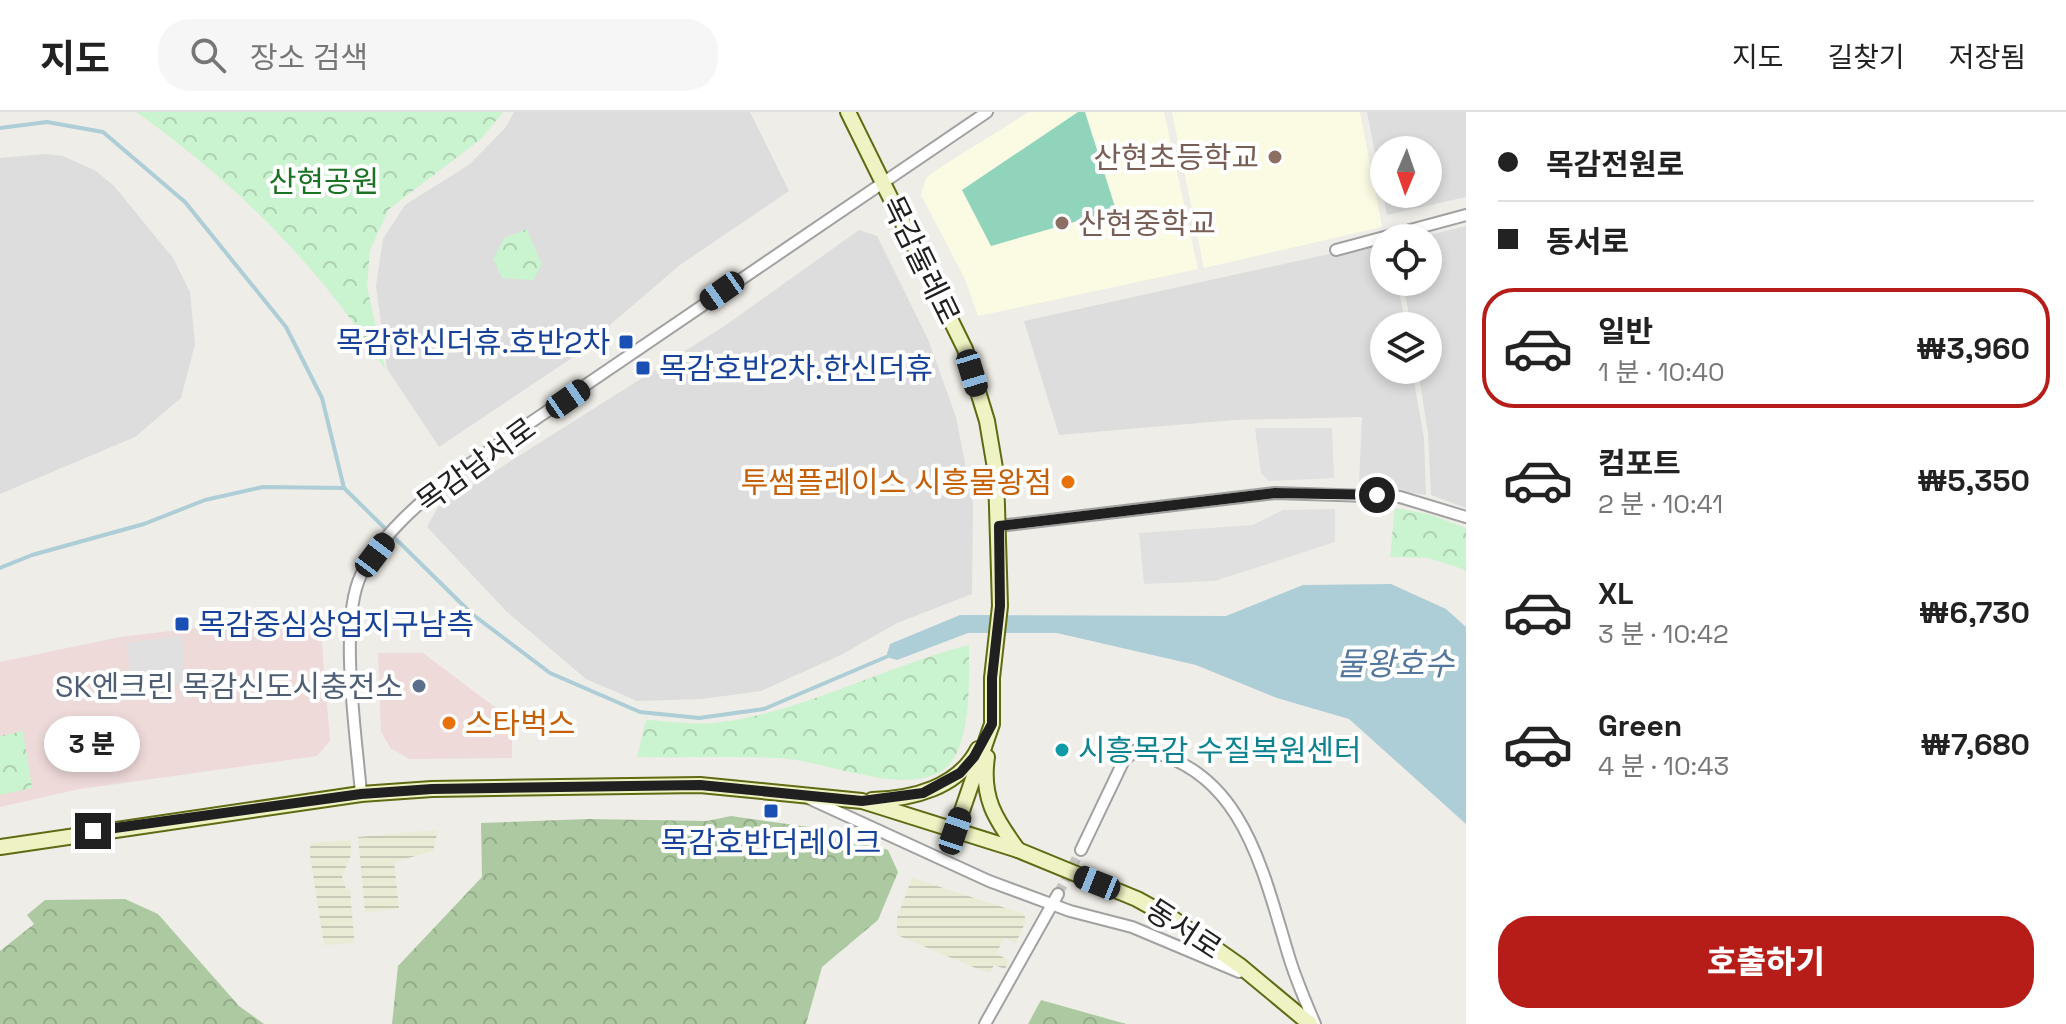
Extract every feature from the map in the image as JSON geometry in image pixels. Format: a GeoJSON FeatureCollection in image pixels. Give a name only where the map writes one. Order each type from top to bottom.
{"type":"FeatureCollection","features":[{"type":"Feature","properties":{"kind":"main road","name":"목감둘레로"},"geometry":{"type":"LineString","coordinates":[[848,112],[965,349],[987,421],[996,474],[1001,554],[1000,606],[992,678],[992,724]]}},
{"type":"Feature","properties":{"kind":"main road"},"geometry":{"type":"LineString","coordinates":[[862,801],[896,799],[942,784],[960,773],[974,757],[992,724]]}},
{"type":"Feature","properties":{"kind":"main road"},"geometry":{"type":"LineString","coordinates":[[955,831],[992,724]]}},
{"type":"Feature","properties":{"kind":"main road"},"geometry":{"type":"LineString","coordinates":[[992,724],[986,794],[989,810],[1018,850]]}},
{"type":"Feature","properties":{"kind":"main road","name":"동서로"},"geometry":{"type":"LineString","coordinates":[[0,847],[361,794],[686,785],[862,801],[1018,850],[1137,899],[1175,920],[1312,1024]]}},
{"type":"Feature","properties":{"kind":"street","name":"목감남서로"},"geometry":{"type":"LineString","coordinates":[[361,794],[352,612],[360,576],[396,528],[452,476],[987,112]]}},
{"type":"Feature","properties":{"kind":"street"},"geometry":{"type":"LineString","coordinates":[[1336,250],[1466,215]]}},
{"type":"Feature","properties":{"kind":"street"},"geometry":{"type":"LineString","coordinates":[[999,526],[1275,493],[1400,497],[1466,517]]}},
{"type":"Feature","properties":{"kind":"street"},"geometry":{"type":"LineString","coordinates":[[1081,850],[1124,760],[1138,749],[1166,753],[1204,777],[1241,818],[1269,886],[1312,1024]]}},
{"type":"Feature","properties":{"kind":"street"},"geometry":{"type":"LineString","coordinates":[[797,794],[989,881],[1192,949],[1257,980]]}},
{"type":"Feature","properties":{"kind":"street"},"geometry":{"type":"LineString","coordinates":[[985,1024],[1058,894]]}},
{"type":"Feature","properties":{"kind":"shaded area"},"geometry":{"type":"Polygon","coordinates":[[[514,112],[750,112],[789,191],[680,265],[569,360],[439,447],[387,369],[376,286],[383,239],[405,205],[470,164],[506,127],[514,112]]]}},
{"type":"Feature","properties":{"kind":"shaded area","name":"산현중학교"},"geometry":{"type":"Polygon","coordinates":[[[1029,112],[1164,112],[1198,269],[978,316],[965,279],[921,195],[926,178],[936,170],[1029,112]]]}},
{"type":"Feature","properties":{"kind":"shaded area","name":"산현초등학교"},"geometry":{"type":"Polygon","coordinates":[[[1172,112],[1360,112],[1370,164],[1370,208],[1378,208],[1381,224],[1370,224],[1370,230],[1204,268],[1172,112]]]}},
{"type":"Feature","properties":{"kind":"shaded area"},"geometry":{"type":"Polygon","coordinates":[[[1367,112],[1466,112],[1466,197],[1442,202],[1442,136],[1372,136],[1367,112]]]}},
{"type":"Feature","properties":{"kind":"shaded area"},"geometry":{"type":"Polygon","coordinates":[[[45,154],[63,156],[96,171],[114,186],[173,258],[190,292],[195,344],[181,398],[135,437],[0,494],[0,158],[45,154]]]}},
{"type":"Feature","properties":{"kind":"shaded area"},"geometry":{"type":"Polygon","coordinates":[[[1386,208],[1418,208],[1387,215],[1386,208]]]}},
{"type":"Feature","properties":{"kind":"shaded area"},"geometry":{"type":"Polygon","coordinates":[[[1466,226],[1466,508],[1431,495],[1428,433],[1420,384],[1442,384],[1442,312],[1408,312],[1406,296],[1442,296],[1442,232],[1466,226]]]}},
{"type":"Feature","properties":{"kind":"shaded area"},"geometry":{"type":"Polygon","coordinates":[[[859,230],[877,236],[928,339],[956,417],[973,504],[972,594],[897,623],[843,654],[761,691],[702,699],[637,701],[586,679],[507,612],[427,527],[438,507],[726,325],[859,230]]]}},
{"type":"Feature","properties":{"kind":"shaded area"},"geometry":{"type":"Polygon","coordinates":[[[1370,245],[1370,296],[1400,296],[1403,312],[1370,312],[1370,384],[1414,384],[1424,438],[1426,495],[1359,484],[1362,417],[1234,420],[1059,435],[1024,321],[1370,245]]]}},
{"type":"Feature","properties":{"kind":"shaded area"},"geometry":{"type":"Polygon","coordinates":[[[1255,428],[1332,428],[1334,478],[1269,481],[1261,473],[1255,428]]]}},
{"type":"Feature","properties":{"kind":"shaded area"},"geometry":{"type":"Polygon","coordinates":[[[1335,509],[1335,542],[1215,581],[1144,584],[1139,533],[1253,525],[1283,510],[1335,509]]]}},
{"type":"Feature","properties":{"kind":"shaded area"},"geometry":{"type":"Polygon","coordinates":[[[311,621],[321,633],[330,741],[317,756],[80,789],[0,807],[0,662],[120,637],[220,625],[311,621]]]}},
{"type":"Feature","properties":{"kind":"shaded area"},"geometry":{"type":"Polygon","coordinates":[[[182,635],[185,684],[133,690],[126,643],[182,635]]]}},
{"type":"Feature","properties":{"kind":"shaded area"},"geometry":{"type":"Polygon","coordinates":[[[378,653],[423,653],[512,720],[512,758],[410,759],[390,748],[381,731],[378,653]]]}},
{"type":"Feature","properties":{"kind":"shaded area"},"geometry":{"type":"Polygon","coordinates":[[[438,830],[433,851],[394,862],[399,908],[365,913],[358,837],[438,830]]]}},
{"type":"Feature","properties":{"kind":"shaded area"},"geometry":{"type":"Polygon","coordinates":[[[351,840],[351,855],[342,877],[346,889],[350,889],[354,937],[352,943],[324,945],[309,849],[312,843],[351,840]]]}},
{"type":"Feature","properties":{"kind":"shaded area"},"geometry":{"type":"Polygon","coordinates":[[[912,878],[1024,914],[1026,921],[1016,943],[1004,938],[996,954],[1009,960],[1005,969],[994,965],[990,972],[985,972],[897,935],[897,918],[912,878]]]}},
{"type":"Feature","properties":{"kind":"green space","name":"산현공원"},"geometry":{"type":"Polygon","coordinates":[[[136,112],[503,112],[481,139],[389,209],[370,250],[367,287],[385,369],[333,296],[273,228],[208,167],[136,112]]]}},
{"type":"Feature","properties":{"kind":"green space"},"geometry":{"type":"Polygon","coordinates":[[[1078,112],[1085,112],[1116,210],[991,246],[962,190],[1078,112]]]}},
{"type":"Feature","properties":{"kind":"green space"},"geometry":{"type":"Polygon","coordinates":[[[527,229],[542,265],[533,280],[502,278],[493,259],[504,238],[527,229]]]}},
{"type":"Feature","properties":{"kind":"green space"},"geometry":{"type":"Polygon","coordinates":[[[1395,508],[1428,514],[1466,528],[1466,570],[1428,558],[1390,557],[1395,508]]]}},
{"type":"Feature","properties":{"kind":"green space"},"geometry":{"type":"Polygon","coordinates":[[[969,645],[964,732],[951,763],[940,772],[923,778],[882,778],[778,758],[637,757],[646,720],[703,724],[753,716],[969,645]]]}},
{"type":"Feature","properties":{"kind":"green space"},"geometry":{"type":"Polygon","coordinates":[[[23,731],[32,788],[0,795],[0,736],[23,731]]]}},
{"type":"Feature","properties":{"kind":"green space"},"geometry":{"type":"Polygon","coordinates":[[[731,816],[830,830],[888,850],[898,872],[878,920],[822,967],[806,1024],[392,1024],[398,966],[482,877],[481,823],[588,819],[707,821],[731,816]]]}},
{"type":"Feature","properties":{"kind":"green space"},"geometry":{"type":"Polygon","coordinates":[[[125,899],[158,914],[239,1006],[264,1024],[0,1024],[0,951],[34,924],[27,915],[45,900],[125,899]]]}},
{"type":"Feature","properties":{"kind":"green space"},"geometry":{"type":"Polygon","coordinates":[[[1041,1000],[1126,1024],[1028,1024],[1041,1000]]]}},
{"type":"Feature","properties":{"kind":"water","name":"물왕호수"},"geometry":{"type":"Polygon","coordinates":[[[1391,584],[1446,609],[1466,627],[1466,824],[1349,719],[1277,698],[1196,665],[1057,633],[968,633],[897,660],[886,657],[890,644],[960,615],[1226,616],[1303,585],[1391,584]]]}},
{"type":"Feature","properties":{"kind":"waterway"},"geometry":{"type":"LineString","coordinates":[[0,128],[47,122],[103,132],[185,202],[286,327],[322,398],[344,488]]}},
{"type":"Feature","properties":{"kind":"waterway"},"geometry":{"type":"LineString","coordinates":[[0,568],[32,555],[144,524],[205,500],[263,487],[344,488],[472,614],[550,673],[640,712],[699,718],[764,709],[886,657]]}},
{"type":"Feature","properties":{"kind":"tunnel"},"geometry":{"type":"LineString","coordinates":[[1058,894],[1081,850]]}},
{"type":"Feature","properties":{"kind":"place","name":"산현초등학교"},"geometry":{"type":"Point","coordinates":[1275,157]}},
{"type":"Feature","properties":{"kind":"place","name":"산현중학교"},"geometry":{"type":"Point","coordinates":[1062,223]}},
{"type":"Feature","properties":{"kind":"place","name":"목감한신더휴.호반2차"},"geometry":{"type":"Point","coordinates":[626,342]}},
{"type":"Feature","properties":{"kind":"place","name":"목감호반2차.한신더휴"},"geometry":{"type":"Point","coordinates":[643,368]}},
{"type":"Feature","properties":{"kind":"place","name":"투썸플레이스 시흥물왕점"},"geometry":{"type":"Point","coordinates":[1068,482]}},
{"type":"Feature","properties":{"kind":"place","name":"목감중심상업지구남측"},"geometry":{"type":"Point","coordinates":[182,624]}},
{"type":"Feature","properties":{"kind":"place","name":"SK엔크린 목감신도시충전소"},"geometry":{"type":"Point","coordinates":[419,686]}},
{"type":"Feature","properties":{"kind":"place","name":"스타벅스"},"geometry":{"type":"Point","coordinates":[449,723]}},
{"type":"Feature","properties":{"kind":"place","name":"시흥목감 수질복원센터"},"geometry":{"type":"Point","coordinates":[1062,750]}},
{"type":"Feature","properties":{"kind":"place","name":"목감호반더레이크"},"geometry":{"type":"Point","coordinates":[771,811]}},
{"type":"Feature","properties":{"kind":"route"},"geometry":{"type":"LineString","coordinates":[[93,831],[361,794],[432,789],[700,785],[756,788],[862,801],[896,799],[923,793],[960,773],[974,757],[992,724],[992,678],[1000,606],[999,526],[1275,493],[1377,495]]}}]}
